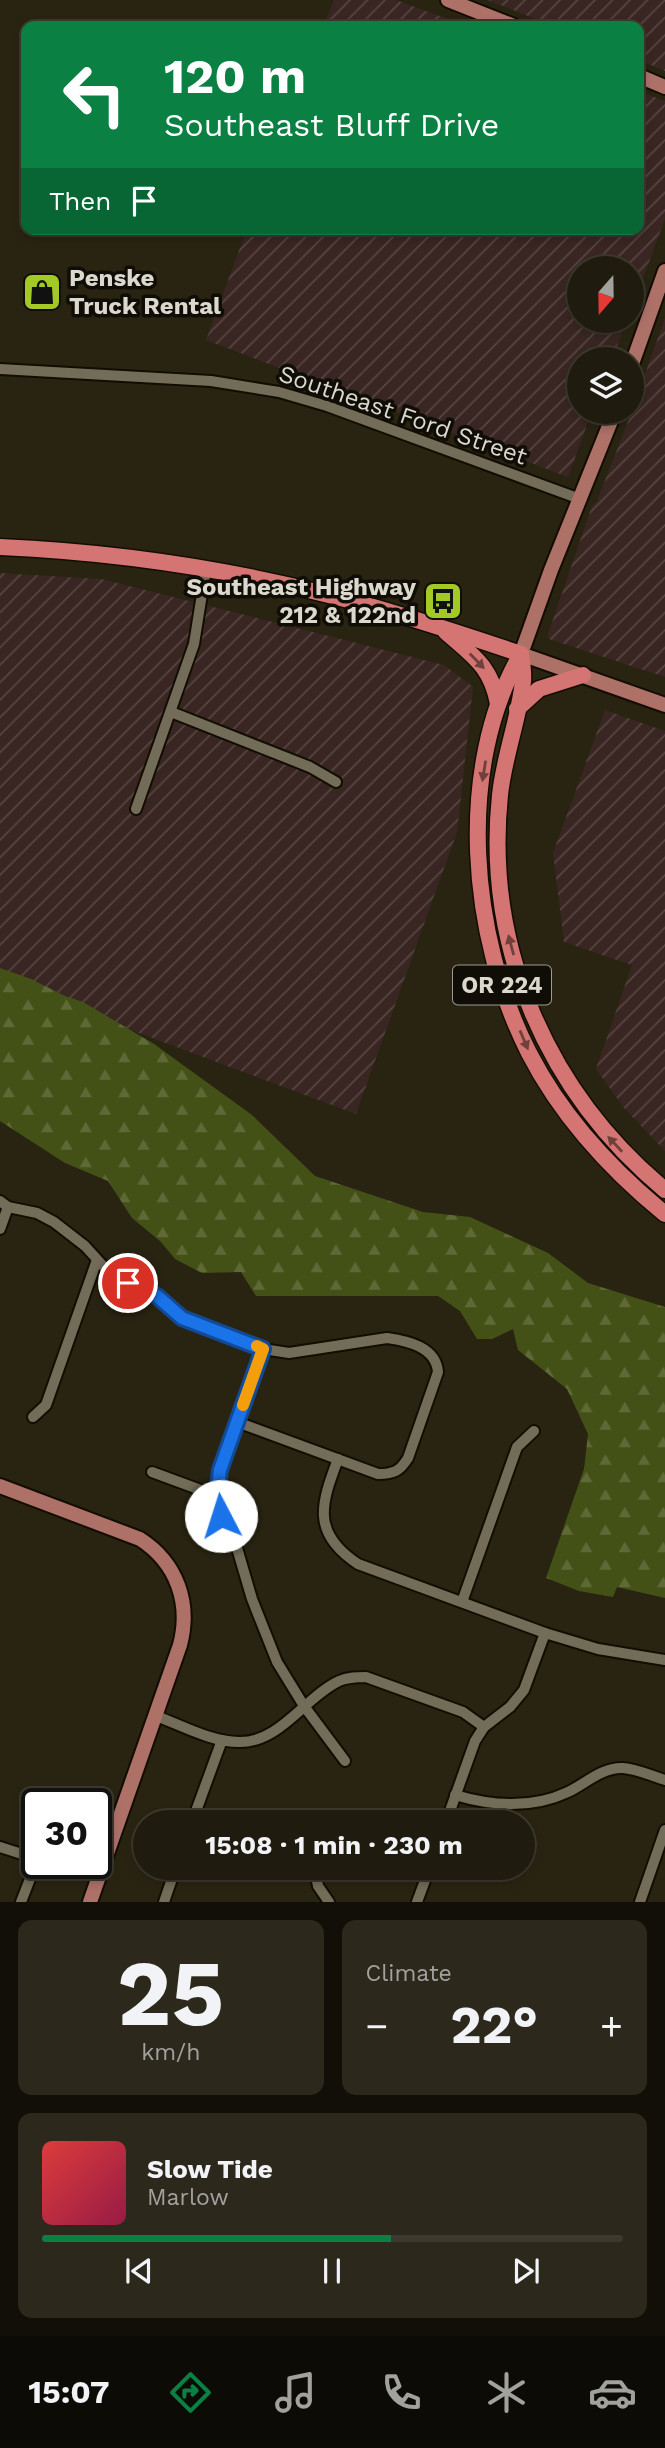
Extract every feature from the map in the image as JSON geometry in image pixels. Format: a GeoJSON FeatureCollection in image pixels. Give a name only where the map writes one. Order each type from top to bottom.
{"type":"FeatureCollection","features":[{"type":"Feature","properties":{"kind":"highway"},"geometry":{"type":"LineString","coordinates":[[0,547],[94,554],[206,569],[331,595],[521,654]]}},
{"type":"Feature","properties":{"kind":"highway"},"geometry":{"type":"LineString","coordinates":[[442,628],[482,665],[491,677],[498,704]]}},
{"type":"Feature","properties":{"kind":"highway","name":"OR 224"},"geometry":{"type":"LineString","coordinates":[[521,654],[498,704],[482,778],[478,830],[482,900],[497,970],[529,1053],[569,1117],[604,1159],[665,1214]]}},
{"type":"Feature","properties":{"kind":"highway","name":"OR 224"},"geometry":{"type":"LineString","coordinates":[[521,654],[523,680],[500,795],[499,866],[509,938],[527,1002],[548,1048],[581,1103],[612,1140],[665,1190]]}},
{"type":"Feature","properties":{"kind":"highway"},"geometry":{"type":"LineString","coordinates":[[517,709],[539,689],[583,676]]}},
{"type":"Feature","properties":{"kind":"main road"},"geometry":{"type":"LineString","coordinates":[[448,0],[501,21]]}},
{"type":"Feature","properties":{"kind":"main road"},"geometry":{"type":"LineString","coordinates":[[644,78],[665,87]]}},
{"type":"Feature","properties":{"kind":"main road"},"geometry":{"type":"LineString","coordinates":[[638,347],[665,271]]}},
{"type":"Feature","properties":{"kind":"main road"},"geometry":{"type":"LineString","coordinates":[[610,424],[551,570],[521,654],[665,705]]}},
{"type":"Feature","properties":{"kind":"main road"},"geometry":{"type":"LineString","coordinates":[[0,1486],[140,1539],[164,1559],[178,1585],[185,1611],[184,1628],[156,1716],[90,1902]]}},
{"type":"Feature","properties":{"kind":"street","name":"Southeast Ford Street"},"geometry":{"type":"LineString","coordinates":[[0,369],[211,381],[279,392],[327,406],[580,499]]}},
{"type":"Feature","properties":{"kind":"street"},"geometry":{"type":"LineString","coordinates":[[136,809],[194,644],[206,569]]}},
{"type":"Feature","properties":{"kind":"street"},"geometry":{"type":"LineString","coordinates":[[171,712],[310,767],[336,782]]}},
{"type":"Feature","properties":{"kind":"street"},"geometry":{"type":"LineString","coordinates":[[0,1229],[4,1204],[37,1213],[54,1222],[128,1283],[157,1296],[182,1318],[263,1349],[289,1353],[387,1338],[400,1339],[423,1348],[434,1356],[438,1372],[408,1458],[401,1469],[393,1474],[378,1474],[237,1422]]}},
{"type":"Feature","properties":{"kind":"street"},"geometry":{"type":"LineString","coordinates":[[33,1417],[46,1405],[97,1260]]}},
{"type":"Feature","properties":{"kind":"street"},"geometry":{"type":"LineString","coordinates":[[263,1349],[220,1470],[217,1496],[221,1516],[242,1562],[268,1645],[304,1706],[345,1761]]}},
{"type":"Feature","properties":{"kind":"street"},"geometry":{"type":"LineString","coordinates":[[462,1602],[517,1447],[534,1431]]}},
{"type":"Feature","properties":{"kind":"street"},"geometry":{"type":"LineString","coordinates":[[338,1459],[327,1488],[323,1514],[326,1528],[340,1550],[358,1564],[545,1633],[598,1649],[665,1660]]}},
{"type":"Feature","properties":{"kind":"street"},"geometry":{"type":"LineString","coordinates":[[152,1472],[217,1496]]}},
{"type":"Feature","properties":{"kind":"street"},"geometry":{"type":"LineString","coordinates":[[450,1810],[475,1741],[484,1727],[510,1707],[524,1690],[545,1633]]}},
{"type":"Feature","properties":{"kind":"street"},"geometry":{"type":"LineString","coordinates":[[156,1716],[222,1740],[252,1741],[271,1732],[339,1681],[366,1677],[463,1712],[484,1727]]}},
{"type":"Feature","properties":{"kind":"street"},"geometry":{"type":"LineString","coordinates":[[196,1810],[222,1740]]}},
{"type":"Feature","properties":{"kind":"street"},"geometry":{"type":"LineString","coordinates":[[455,1795],[488,1803],[534,1802],[568,1792],[609,1770],[622,1768],[665,1780]]}},
{"type":"Feature","properties":{"kind":"street"},"geometry":{"type":"LineString","coordinates":[[640,1902],[665,1830]]}},
{"type":"Feature","properties":{"kind":"street"},"geometry":{"type":"LineString","coordinates":[[0,1847],[25,1855],[33,1862],[33,1871],[22,1902]]}},
{"type":"Feature","properties":{"kind":"street"},"geometry":{"type":"LineString","coordinates":[[164,1902],[172,1880]]}},
{"type":"Feature","properties":{"kind":"street"},"geometry":{"type":"LineString","coordinates":[[317,1880],[329,1902]]}},
{"type":"Feature","properties":{"kind":"street"},"geometry":{"type":"LineString","coordinates":[[417,1902],[425,1880]]}},
{"type":"Feature","properties":{"kind":"shaded area"},"geometry":{"type":"Polygon","coordinates":[[[334,0],[396,0],[453,21],[326,21],[334,0]]]}},
{"type":"Feature","properties":{"kind":"shaded area"},"geometry":{"type":"Polygon","coordinates":[[[488,0],[665,0],[665,71],[644,62],[644,21],[540,21],[488,0]]]}},
{"type":"Feature","properties":{"kind":"shaded area"},"geometry":{"type":"Polygon","coordinates":[[[644,93],[665,101],[665,219],[644,275],[644,256],[567,256],[567,333],[622,333],[617,347],[567,347],[567,424],[587,424],[568,477],[206,340],[245,235],[644,235],[644,93]]]}},
{"type":"Feature","properties":{"kind":"shaded area"},"geometry":{"type":"Polygon","coordinates":[[[665,318],[665,677],[549,639],[548,634],[592,506],[597,501],[627,424],[644,424],[644,377],[665,318]]]}},
{"type":"Feature","properties":{"kind":"shaded area"},"geometry":{"type":"Polygon","coordinates":[[[0,573],[101,579],[444,665],[473,687],[457,832],[356,1114],[0,981],[0,573]]]}},
{"type":"Feature","properties":{"kind":"shaded area"},"geometry":{"type":"Polygon","coordinates":[[[605,710],[665,731],[665,1151],[624,1108],[596,1069],[632,965],[564,942],[553,853],[605,710]]]}},
{"type":"Feature","properties":{"kind":"green space"},"geometry":{"type":"Polygon","coordinates":[[[0,968],[83,1002],[154,1044],[252,1115],[315,1176],[423,1212],[470,1217],[548,1253],[588,1283],[665,1307],[665,1598],[617,1587],[613,1597],[579,1591],[546,1578],[584,1469],[588,1434],[567,1389],[518,1350],[513,1329],[492,1339],[477,1339],[460,1311],[438,1296],[256,1296],[241,1272],[202,1273],[175,1259],[160,1241],[132,1218],[108,1181],[65,1163],[0,1121],[0,968]]]}},
{"type":"Feature","properties":{"kind":"slow traffic"},"geometry":{"type":"LineString","coordinates":[[243,1405],[263,1349],[257,1346]]}},
{"type":"Feature","properties":{"kind":"place","name":"Penske Truck Rental"},"geometry":{"type":"Point","coordinates":[42,292]}},
{"type":"Feature","properties":{"kind":"place","name":"Southeast Highway 212 & 122nd"},"geometry":{"type":"Point","coordinates":[443,601]}},
{"type":"Feature","properties":{"kind":"route"},"geometry":{"type":"LineString","coordinates":[[128,1283],[157,1296],[182,1318],[263,1349],[220,1470],[217,1496],[221,1516]]}}]}
